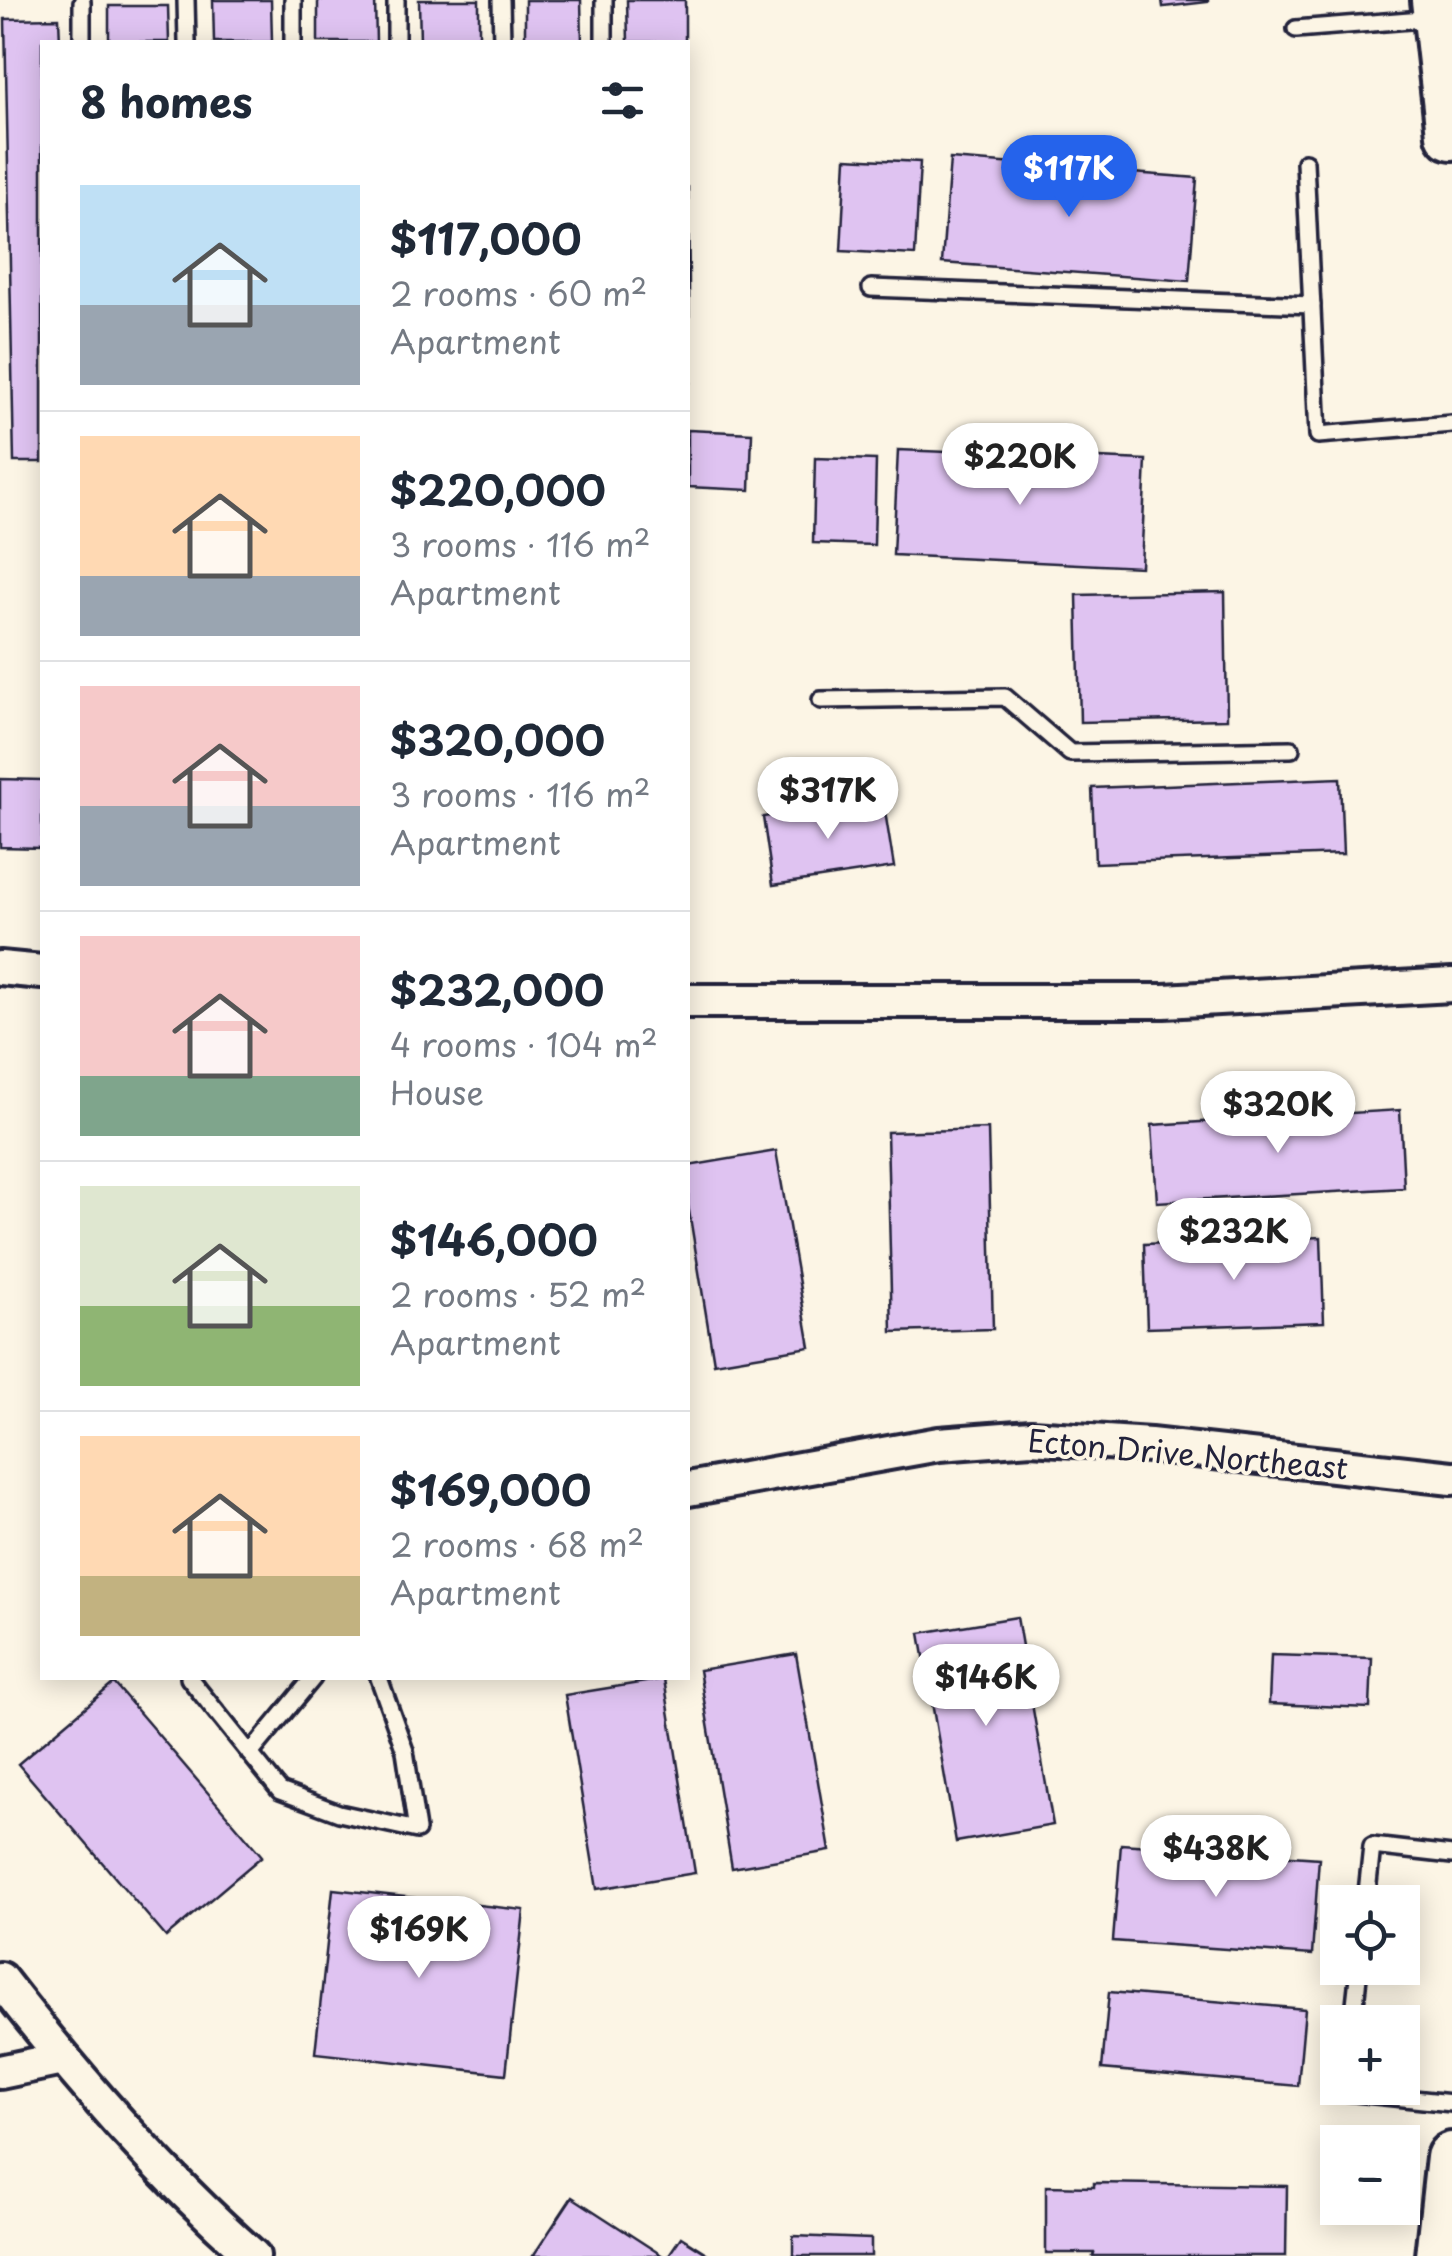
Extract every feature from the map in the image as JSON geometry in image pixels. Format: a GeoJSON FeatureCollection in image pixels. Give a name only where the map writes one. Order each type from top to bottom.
{"type":"FeatureCollection","features":[{"type":"Feature","properties":{"kind":"main road"},"geometry":{"type":"LineString","coordinates":[[1438,9],[1450,104]]}},
{"type":"Feature","properties":{"kind":"main road"},"geometry":{"type":"LineString","coordinates":[[1441,2256],[1452,2158]]}},
{"type":"Feature","properties":{"kind":"street"},"geometry":{"type":"LineString","coordinates":[[0,968],[40,972]]}},
{"type":"Feature","properties":{"kind":"street"},"geometry":{"type":"LineString","coordinates":[[690,1001],[1164,1001],[1452,985]]}},
{"type":"Feature","properties":{"kind":"street","name":"Ecton Drive Northeast"},"geometry":{"type":"LineString","coordinates":[[690,1489],[939,1444],[1031,1437],[1130,1443],[1452,1478]]}},
{"type":"Feature","properties":{"kind":"street"},"geometry":{"type":"LineString","coordinates":[[0,1979],[62,2059],[196,2206],[254,2256]]}},
{"type":"Feature","properties":{"kind":"street"},"geometry":{"type":"LineString","coordinates":[[0,2072],[62,2059]]}},
{"type":"Feature","properties":{"kind":"lane"},"geometry":{"type":"LineString","coordinates":[[186,0],[187,40]]}},
{"type":"Feature","properties":{"kind":"lane"},"geometry":{"type":"LineString","coordinates":[[293,0],[293,40]]}},
{"type":"Feature","properties":{"kind":"lane"},"geometry":{"type":"LineString","coordinates":[[396,0],[396,40]]}},
{"type":"Feature","properties":{"kind":"lane"},"geometry":{"type":"LineString","coordinates":[[501,0],[502,40]]}},
{"type":"Feature","properties":{"kind":"lane"},"geometry":{"type":"LineString","coordinates":[[604,0],[604,40]]}},
{"type":"Feature","properties":{"kind":"lane"},"geometry":{"type":"LineString","coordinates":[[82,2],[82,40]]}},
{"type":"Feature","properties":{"kind":"lane"},"geometry":{"type":"LineString","coordinates":[[1296,29],[1438,9]]}},
{"type":"Feature","properties":{"kind":"lane"},"geometry":{"type":"LineString","coordinates":[[1306,162],[1318,435],[1452,424]]}},
{"type":"Feature","properties":{"kind":"lane"},"geometry":{"type":"LineString","coordinates":[[871,288],[1312,305]]}},
{"type":"Feature","properties":{"kind":"lane"},"geometry":{"type":"LineString","coordinates":[[821,700],[1005,698],[1070,753],[1292,749]]}},
{"type":"Feature","properties":{"kind":"lane"},"geometry":{"type":"LineString","coordinates":[[190,1680],[280,1791],[339,1813],[417,1830],[405,1751],[380,1680]]}},
{"type":"Feature","properties":{"kind":"lane"},"geometry":{"type":"LineString","coordinates":[[250,1754],[311,1680]]}},
{"type":"Feature","properties":{"kind":"lane"},"geometry":{"type":"LineString","coordinates":[[1368,1885],[1372,1846],[1452,1855]]}},
{"type":"Feature","properties":{"kind":"lane"},"geometry":{"type":"LineString","coordinates":[[1420,2100],[1452,2103]]}},
{"type":"Feature","properties":{"kind":"building"},"geometry":{"type":"Polygon","coordinates":[[[213,0],[271,0],[272,40],[214,40],[213,0]]]}},
{"type":"Feature","properties":{"kind":"building"},"geometry":{"type":"Polygon","coordinates":[[[318,0],[375,0],[376,40],[318,40],[318,0]]]}},
{"type":"Feature","properties":{"kind":"building"},"geometry":{"type":"Polygon","coordinates":[[[419,0],[479,0],[479,40],[420,40],[419,0]]]}},
{"type":"Feature","properties":{"kind":"building"},"geometry":{"type":"Polygon","coordinates":[[[525,0],[581,0],[582,40],[525,40],[525,0]]]}},
{"type":"Feature","properties":{"kind":"building"},"geometry":{"type":"Polygon","coordinates":[[[627,0],[685,0],[685,40],[628,40],[627,0]]]}},
{"type":"Feature","properties":{"kind":"building"},"geometry":{"type":"Polygon","coordinates":[[[1162,0],[1208,0],[1208,2],[1163,7],[1162,0]]]}},
{"type":"Feature","properties":{"kind":"building"},"geometry":{"type":"Polygon","coordinates":[[[109,6],[168,6],[169,40],[109,40],[109,6]]]}},
{"type":"Feature","properties":{"kind":"building"},"geometry":{"type":"Polygon","coordinates":[[[59,18],[60,40],[40,40],[40,462],[14,462],[5,19],[59,18]]]}},
{"type":"Feature","properties":{"kind":"building"},"geometry":{"type":"Polygon","coordinates":[[[846,158],[920,162],[915,255],[841,251],[846,158]]]}},
{"type":"Feature","properties":{"kind":"building"},"geometry":{"type":"Polygon","coordinates":[[[950,159],[1197,178],[1189,281],[942,263],[950,159]]]}},
{"type":"Feature","properties":{"kind":"building"},"geometry":{"type":"Polygon","coordinates":[[[690,430],[752,433],[750,490],[690,487],[690,430]]]}},
{"type":"Feature","properties":{"kind":"building"},"geometry":{"type":"Polygon","coordinates":[[[898,450],[1146,460],[1141,567],[893,555],[898,450]]]}},
{"type":"Feature","properties":{"kind":"building"},"geometry":{"type":"Polygon","coordinates":[[[815,458],[876,460],[874,545],[813,543],[815,458]]]}},
{"type":"Feature","properties":{"kind":"building"},"geometry":{"type":"Polygon","coordinates":[[[1225,592],[1227,719],[1080,722],[1077,595],[1225,592]]]}},
{"type":"Feature","properties":{"kind":"building"},"geometry":{"type":"Polygon","coordinates":[[[1340,778],[1343,854],[1095,863],[1092,788],[1340,778]]]}},
{"type":"Feature","properties":{"kind":"building"},"geometry":{"type":"Polygon","coordinates":[[[0,779],[40,780],[40,848],[0,847],[0,779]]]}},
{"type":"Feature","properties":{"kind":"building"},"geometry":{"type":"Polygon","coordinates":[[[883,799],[894,867],[773,885],[763,817],[883,799]]]}},
{"type":"Feature","properties":{"kind":"building"},"geometry":{"type":"Polygon","coordinates":[[[1400,1110],[1404,1188],[1157,1202],[1152,1125],[1400,1110]]]}},
{"type":"Feature","properties":{"kind":"building"},"geometry":{"type":"Polygon","coordinates":[[[988,1129],[993,1329],[892,1332],[887,1132],[988,1129]]]}},
{"type":"Feature","properties":{"kind":"building"},"geometry":{"type":"Polygon","coordinates":[[[776,1151],[810,1347],[714,1363],[690,1217],[690,1166],[776,1151]]]}},
{"type":"Feature","properties":{"kind":"building"},"geometry":{"type":"Polygon","coordinates":[[[1321,1237],[1324,1322],[1147,1328],[1144,1244],[1321,1237]]]}},
{"type":"Feature","properties":{"kind":"building"},"geometry":{"type":"Polygon","coordinates":[[[1017,1617],[1053,1825],[956,1842],[920,1633],[1017,1617]]]}},
{"type":"Feature","properties":{"kind":"building"},"geometry":{"type":"Polygon","coordinates":[[[796,1654],[830,1851],[732,1868],[699,1670],[796,1654]]]}},
{"type":"Feature","properties":{"kind":"building"},"geometry":{"type":"Polygon","coordinates":[[[1271,1655],[1372,1658],[1370,1708],[1269,1704],[1271,1655]]]}},
{"type":"Feature","properties":{"kind":"building"},"geometry":{"type":"Polygon","coordinates":[[[664,1680],[695,1873],[597,1889],[565,1695],[664,1680]]]}},
{"type":"Feature","properties":{"kind":"building"},"geometry":{"type":"Polygon","coordinates":[[[114,1683],[262,1856],[166,1937],[18,1764],[114,1683]]]}},
{"type":"Feature","properties":{"kind":"building"},"geometry":{"type":"Polygon","coordinates":[[[1121,1844],[1319,1858],[1312,1955],[1113,1941],[1121,1844]]]}},
{"type":"Feature","properties":{"kind":"building"},"geometry":{"type":"Polygon","coordinates":[[[333,1889],[524,1910],[506,2074],[315,2053],[333,1889]]]}},
{"type":"Feature","properties":{"kind":"building"},"geometry":{"type":"Polygon","coordinates":[[[1109,1992],[1305,2009],[1298,2086],[1102,2069],[1109,1992]]]}},
{"type":"Feature","properties":{"kind":"building"},"geometry":{"type":"Polygon","coordinates":[[[1094,2183],[1287,2186],[1286,2256],[1046,2253],[1046,2186],[1094,2187],[1094,2183]]]}},
{"type":"Feature","properties":{"kind":"building"},"geometry":{"type":"Polygon","coordinates":[[[572,2197],[663,2256],[533,2256],[572,2197]]]}},
{"type":"Feature","properties":{"kind":"building"},"geometry":{"type":"Polygon","coordinates":[[[793,2236],[871,2239],[871,2256],[793,2256],[793,2236]]]}},
{"type":"Feature","properties":{"kind":"building"},"geometry":{"type":"Polygon","coordinates":[[[681,2237],[711,2256],[668,2256],[681,2237]]]}}]}
